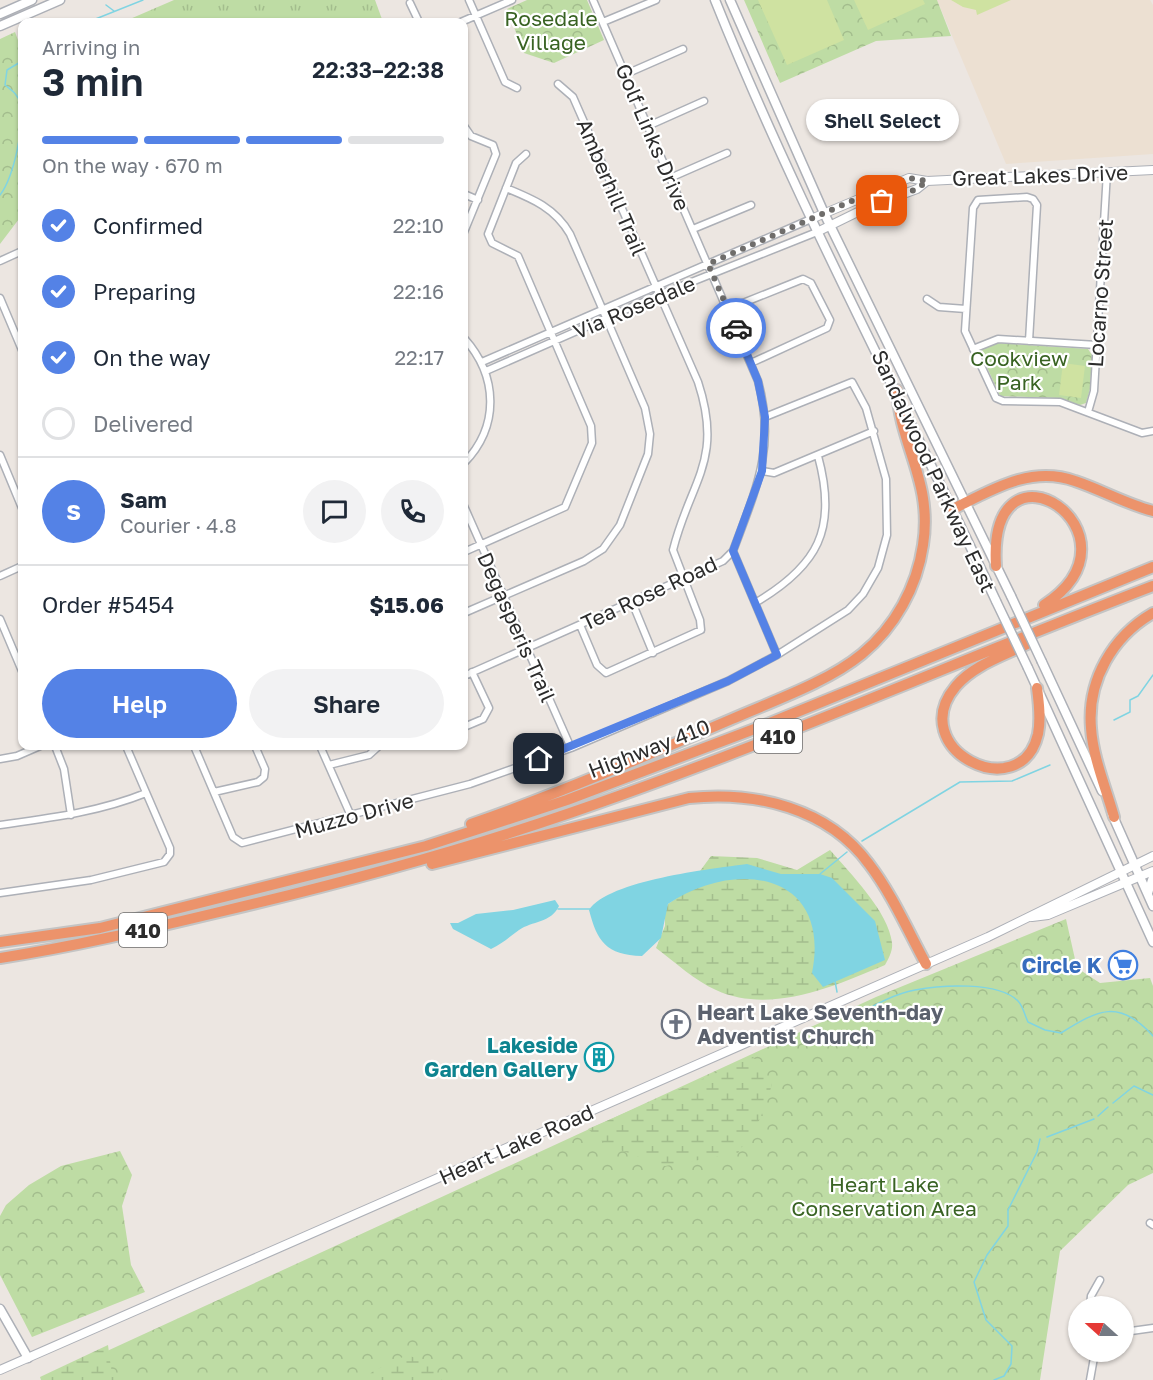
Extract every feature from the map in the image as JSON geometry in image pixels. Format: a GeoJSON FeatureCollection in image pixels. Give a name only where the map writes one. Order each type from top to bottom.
{"type":"FeatureCollection","features":[{"type":"Feature","properties":{"kind":"highway"},"geometry":{"type":"LineString","coordinates":[[426,846],[439,835],[544,799],[776,700],[842,668],[868,648],[902,607],[918,572],[924,543],[923,490],[898,408],[897,390]]}},
{"type":"Feature","properties":{"kind":"highway"},"geometry":{"type":"LineString","coordinates":[[953,509],[1003,485],[1037,475],[1074,480],[1125,502],[1153,511]]}},
{"type":"Feature","properties":{"kind":"highway"},"geometry":{"type":"LineString","coordinates":[[980,639],[990,629],[1048,602],[1072,586],[1084,570],[1089,557],[1087,529],[1079,514],[1066,503],[1045,497],[1027,499],[1016,505],[1002,519],[995,544],[996,566]]}},
{"type":"Feature","properties":{"kind":"highway","name":"Highway 410"},"geometry":{"type":"LineString","coordinates":[[0,942],[100,928],[426,846],[578,796],[765,725],[1153,567]]}},
{"type":"Feature","properties":{"kind":"highway","name":"Highway 410"},"geometry":{"type":"LineString","coordinates":[[0,958],[124,934],[396,869],[568,814],[778,736],[1153,586]]}},
{"type":"Feature","properties":{"kind":"highway"},"geometry":{"type":"LineString","coordinates":[[1114,817],[1094,746],[1091,729],[1093,701],[1100,673],[1111,650],[1130,628],[1153,613]]}},
{"type":"Feature","properties":{"kind":"highway"},"geometry":{"type":"LineString","coordinates":[[1037,688],[1040,714],[1038,734],[1032,747],[1019,760],[1004,767],[985,768],[968,762],[954,750],[946,733],[945,713],[956,687],[980,667],[1038,638],[1047,629]]}},
{"type":"Feature","properties":{"kind":"highway"},"geometry":{"type":"LineString","coordinates":[[396,869],[416,868],[689,798],[719,796],[762,799],[804,813],[827,825],[848,841],[878,877],[926,964]]}},
{"type":"Feature","properties":{"kind":"main road"},"geometry":{"type":"LineString","coordinates":[[0,14],[32,0]]}},
{"type":"Feature","properties":{"kind":"main road"},"geometry":{"type":"LineString","coordinates":[[18,18],[60,0]]}},
{"type":"Feature","properties":{"kind":"main road","name":"Sandalwood Parkway East"},"geometry":{"type":"LineString","coordinates":[[715,0],[817,232],[897,390],[1028,668],[1153,942]]}},
{"type":"Feature","properties":{"kind":"main road","name":"Sandalwood Parkway East"},"geometry":{"type":"LineString","coordinates":[[730,0],[830,227],[1011,596],[1153,906]]}},
{"type":"Feature","properties":{"kind":"main road"},"geometry":{"type":"LineString","coordinates":[[0,26],[18,18]]}},
{"type":"Feature","properties":{"kind":"main road"},"geometry":{"type":"LineString","coordinates":[[1148,893],[1153,878]]}},
{"type":"Feature","properties":{"kind":"main road"},"geometry":{"type":"LineString","coordinates":[[0,1308],[27,1358]]}},
{"type":"Feature","properties":{"kind":"street"},"geometry":{"type":"LineString","coordinates":[[469,0],[505,82],[517,88]]}},
{"type":"Feature","properties":{"kind":"street"},"geometry":{"type":"LineString","coordinates":[[468,19],[512,0]]}},
{"type":"Feature","properties":{"kind":"street","name":"Golf Links Drive"},"geometry":{"type":"LineString","coordinates":[[593,0],[712,274]]}},
{"type":"Feature","properties":{"kind":"street"},"geometry":{"type":"LineString","coordinates":[[603,22],[656,0]]}},
{"type":"Feature","properties":{"kind":"street"},"geometry":{"type":"LineString","coordinates":[[410,3],[416,18]]}},
{"type":"Feature","properties":{"kind":"street"},"geometry":{"type":"LineString","coordinates":[[626,74],[683,49]]}},
{"type":"Feature","properties":{"kind":"street","name":"Amberhill Trail"},"geometry":{"type":"LineString","coordinates":[[558,84],[573,97],[704,400],[708,431],[705,464],[673,550],[700,620],[701,630],[653,653]]}},
{"type":"Feature","properties":{"kind":"street"},"geometry":{"type":"LineString","coordinates":[[648,126],[704,101]]}},
{"type":"Feature","properties":{"kind":"street"},"geometry":{"type":"LineString","coordinates":[[468,132],[471,136],[493,145],[496,151],[468,223]]}},
{"type":"Feature","properties":{"kind":"street"},"geometry":{"type":"LineString","coordinates":[[670,178],[727,153]]}},
{"type":"Feature","properties":{"kind":"street"},"geometry":{"type":"LineString","coordinates":[[468,550],[565,507],[592,442],[593,430],[518,256],[492,243],[488,235],[516,163],[526,154]]}},
{"type":"Feature","properties":{"kind":"street","name":"Great Lakes Drive"},"geometry":{"type":"LineString","coordinates":[[811,219],[909,178],[927,181],[1153,170]]}},
{"type":"Feature","properties":{"kind":"street","name":"Locarno Street"},"geometry":{"type":"LineString","coordinates":[[1088,412],[1094,391],[1107,172]]}},
{"type":"Feature","properties":{"kind":"street","name":"Great Lakes Drive"},"geometry":{"type":"LineString","coordinates":[[817,232],[868,207],[917,189],[927,181]]}},
{"type":"Feature","properties":{"kind":"street"},"geometry":{"type":"LineString","coordinates":[[468,611],[584,561],[603,549],[620,525],[648,454],[650,434],[648,415],[564,224],[541,203],[506,188]]}},
{"type":"Feature","properties":{"kind":"street"},"geometry":{"type":"LineString","coordinates":[[468,196],[478,200]]}},
{"type":"Feature","properties":{"kind":"street"},"geometry":{"type":"LineString","coordinates":[[1029,341],[1038,209],[1030,198],[981,199],[974,204],[965,331],[999,400],[1060,402],[1142,433],[1153,431]]}},
{"type":"Feature","properties":{"kind":"street"},"geometry":{"type":"LineString","coordinates":[[693,229],[751,205]]}},
{"type":"Feature","properties":{"kind":"street","name":"Via Rosedale"},"geometry":{"type":"LineString","coordinates":[[482,362],[811,219]]}},
{"type":"Feature","properties":{"kind":"street","name":"Via Rosedale"},"geometry":{"type":"LineString","coordinates":[[486,371],[659,295],[817,232]]}},
{"type":"Feature","properties":{"kind":"street"},"geometry":{"type":"LineString","coordinates":[[0,261],[18,254]]}},
{"type":"Feature","properties":{"kind":"street","name":"Tea Rose Road"},"geometry":{"type":"LineString","coordinates":[[468,674],[683,580],[723,561],[733,551],[762,471],[765,417],[760,389],[751,363],[712,274]]}},
{"type":"Feature","properties":{"kind":"street"},"geometry":{"type":"LineString","coordinates":[[728,309],[803,279],[811,283],[830,320],[828,328],[751,363]]}},
{"type":"Feature","properties":{"kind":"street"},"geometry":{"type":"LineString","coordinates":[[0,298],[18,341]]}},
{"type":"Feature","properties":{"kind":"street"},"geometry":{"type":"LineString","coordinates":[[927,299],[939,307],[966,309]]}},
{"type":"Feature","properties":{"kind":"street"},"geometry":{"type":"LineString","coordinates":[[973,349],[998,339],[1097,345]]}},
{"type":"Feature","properties":{"kind":"street"},"geometry":{"type":"LineString","coordinates":[[468,343],[486,371],[490,400],[488,418],[481,439],[468,457]]}},
{"type":"Feature","properties":{"kind":"street"},"geometry":{"type":"LineString","coordinates":[[571,748],[728,681],[777,655],[848,610],[864,594],[878,568],[887,535],[886,479],[874,431],[859,392],[852,382],[765,417]]}},
{"type":"Feature","properties":{"kind":"street"},"geometry":{"type":"LineString","coordinates":[[762,471],[774,473],[874,431]]}},
{"type":"Feature","properties":{"kind":"street"},"geometry":{"type":"LineString","coordinates":[[0,455],[18,498]]}},
{"type":"Feature","properties":{"kind":"street"},"geometry":{"type":"LineString","coordinates":[[755,603],[787,583],[813,552],[823,528],[827,506],[826,486],[818,456]]}},
{"type":"Feature","properties":{"kind":"street","name":"Degasperis Trail"},"geometry":{"type":"LineString","coordinates":[[468,516],[571,748]]}},
{"type":"Feature","properties":{"kind":"street"},"geometry":{"type":"LineString","coordinates":[[733,551],[777,655]]}},
{"type":"Feature","properties":{"kind":"street"},"geometry":{"type":"LineString","coordinates":[[0,576],[18,568]]}},
{"type":"Feature","properties":{"kind":"street"},"geometry":{"type":"LineString","coordinates":[[580,625],[597,665],[606,673],[653,653],[632,602]]}},
{"type":"Feature","properties":{"kind":"street"},"geometry":{"type":"LineString","coordinates":[[0,619],[18,662]]}},
{"type":"Feature","properties":{"kind":"street"},"geometry":{"type":"LineString","coordinates":[[468,725],[483,719],[489,708],[472,672]]}},
{"type":"Feature","properties":{"kind":"street","name":"Muzzo Drive"},"geometry":{"type":"LineString","coordinates":[[196,750],[233,837],[240,843],[470,784],[571,748]]}},
{"type":"Feature","properties":{"kind":"street"},"geometry":{"type":"LineString","coordinates":[[0,759],[30,750]]}},
{"type":"Feature","properties":{"kind":"street"},"geometry":{"type":"LineString","coordinates":[[57,750],[64,769],[72,814]]}},
{"type":"Feature","properties":{"kind":"street"},"geometry":{"type":"LineString","coordinates":[[0,893],[92,880],[164,862],[170,855],[170,848],[128,750]]}},
{"type":"Feature","properties":{"kind":"street"},"geometry":{"type":"LineString","coordinates":[[214,792],[258,782],[264,777],[265,769],[257,750]]}},
{"type":"Feature","properties":{"kind":"street"},"geometry":{"type":"LineString","coordinates":[[322,750],[351,816]]}},
{"type":"Feature","properties":{"kind":"street"},"geometry":{"type":"LineString","coordinates":[[329,765],[369,755],[375,750]]}},
{"type":"Feature","properties":{"kind":"street"},"geometry":{"type":"LineString","coordinates":[[0,825],[72,814],[121,803],[146,793]]}},
{"type":"Feature","properties":{"kind":"street","name":"Heart Lake Road"},"geometry":{"type":"LineString","coordinates":[[0,1370],[926,964],[1031,917],[1044,908],[1153,856]]}},
{"type":"Feature","properties":{"kind":"street","name":"Heart Lake Road"},"geometry":{"type":"LineString","coordinates":[[1031,917],[1048,915],[1153,871]]}},
{"type":"Feature","properties":{"kind":"street"},"geometry":{"type":"LineString","coordinates":[[1091,1296],[1100,1280]]}},
{"type":"Feature","properties":{"kind":"street"},"geometry":{"type":"LineString","coordinates":[[1134,1331],[1153,1328]]}},
{"type":"Feature","properties":{"kind":"street"},"geometry":{"type":"LineString","coordinates":[[1090,1380],[1093,1362]]}},
{"type":"Feature","properties":{"kind":"shaded area"},"geometry":{"type":"Polygon","coordinates":[[[937,0],[1150,0],[1153,5],[1153,154],[1006,164],[937,0]]]}},
{"type":"Feature","properties":{"kind":"green space"},"geometry":{"type":"Polygon","coordinates":[[[174,0],[375,0],[382,18],[132,18],[174,0]]]}},
{"type":"Feature","properties":{"kind":"green space","name":"Rosedale Village"},"geometry":{"type":"Polygon","coordinates":[[[527,0],[587,0],[604,40],[554,63],[524,53],[507,9],[527,0]]]}},
{"type":"Feature","properties":{"kind":"green space"},"geometry":{"type":"Polygon","coordinates":[[[744,0],[937,0],[951,36],[876,41],[780,83],[744,0]]]}},
{"type":"Feature","properties":{"kind":"green space"},"geometry":{"type":"Polygon","coordinates":[[[758,0],[827,0],[844,40],[787,65],[758,0]]]}},
{"type":"Feature","properties":{"kind":"green space"},"geometry":{"type":"Polygon","coordinates":[[[854,0],[923,0],[925,4],[868,30],[854,0]]]}},
{"type":"Feature","properties":{"kind":"green space"},"geometry":{"type":"Polygon","coordinates":[[[951,0],[1011,0],[977,15],[976,10],[963,7],[951,0]]]}},
{"type":"Feature","properties":{"kind":"green space"},"geometry":{"type":"Polygon","coordinates":[[[15,32],[18,40],[18,220],[0,244],[0,39],[15,32]]]}},
{"type":"Feature","properties":{"kind":"green space","name":"Cookview Park"},"geometry":{"type":"Polygon","coordinates":[[[998,343],[1088,349],[1092,355],[1090,389],[1086,403],[1080,405],[1056,398],[1000,396],[981,354],[983,349],[998,343]]]}},
{"type":"Feature","properties":{"kind":"green space"},"geometry":{"type":"Polygon","coordinates":[[[1063,363],[1085,366],[1081,398],[1059,395],[1063,363]]]}},
{"type":"Feature","properties":{"kind":"green space"},"geometry":{"type":"Polygon","coordinates":[[[830,850],[867,893],[884,918],[892,946],[885,965],[824,989],[780,999],[758,1000],[737,997],[708,986],[656,948],[665,926],[665,912],[668,904],[684,893],[711,856],[757,858],[797,870],[830,850]]]}},
{"type":"Feature","properties":{"kind":"green space","name":"Heart Lake Conservation Area"},"geometry":{"type":"Polygon","coordinates":[[[1066,919],[1077,968],[1100,983],[1150,978],[1153,986],[1153,1173],[1128,1185],[1060,1251],[1040,1380],[44,1380],[876,997],[1066,919]]]}},
{"type":"Feature","properties":{"kind":"green space"},"geometry":{"type":"Polygon","coordinates":[[[753,1057],[763,1068],[772,1085],[760,1119],[738,1153],[665,1166],[606,1145],[588,1129],[753,1057]]]}},
{"type":"Feature","properties":{"kind":"green space"},"geometry":{"type":"Polygon","coordinates":[[[120,1151],[132,1175],[122,1206],[131,1265],[145,1292],[32,1337],[0,1275],[0,1216],[6,1205],[29,1185],[61,1166],[120,1151]]]}},
{"type":"Feature","properties":{"kind":"green space"},"geometry":{"type":"Polygon","coordinates":[[[108,1345],[111,1368],[117,1380],[41,1380],[40,1377],[108,1345]]]}},
{"type":"Feature","properties":{"kind":"green space"},"geometry":{"type":"Polygon","coordinates":[[[405,1356],[421,1361],[442,1380],[364,1380],[373,1371],[405,1356]]]}},
{"type":"Feature","properties":{"kind":"water"},"geometry":{"type":"Polygon","coordinates":[[[747,864],[781,874],[820,874],[832,878],[875,921],[885,960],[823,987],[812,973],[814,939],[807,913],[793,895],[773,883],[748,879],[722,881],[694,890],[668,904],[661,938],[642,956],[620,953],[612,949],[605,944],[596,930],[589,910],[600,900],[617,891],[662,878],[747,864]]]}},
{"type":"Feature","properties":{"kind":"water"},"geometry":{"type":"Polygon","coordinates":[[[555,900],[559,906],[551,916],[524,927],[491,949],[453,929],[450,923],[458,923],[476,914],[513,910],[555,900]]]}},
{"type":"Feature","properties":{"kind":"waterway"},"geometry":{"type":"LineString","coordinates":[[98,18],[143,0]]}},
{"type":"Feature","properties":{"kind":"waterway"},"geometry":{"type":"LineString","coordinates":[[106,5],[114,11]]}},
{"type":"Feature","properties":{"kind":"waterway"},"geometry":{"type":"LineString","coordinates":[[18,63],[7,70],[5,85],[18,98]]}},
{"type":"Feature","properties":{"kind":"waterway"},"geometry":{"type":"LineString","coordinates":[[0,195],[10,176],[18,146]]}},
{"type":"Feature","properties":{"kind":"waterway"},"geometry":{"type":"LineString","coordinates":[[1114,720],[1130,712],[1130,700],[1138,696],[1153,675]]}},
{"type":"Feature","properties":{"kind":"waterway"},"geometry":{"type":"LineString","coordinates":[[862,841],[960,782],[1012,781],[1050,765]]}},
{"type":"Feature","properties":{"kind":"waterway"},"geometry":{"type":"LineString","coordinates":[[820,874],[847,852]]}},
{"type":"Feature","properties":{"kind":"waterway"},"geometry":{"type":"LineString","coordinates":[[558,909],[592,909]]}},
{"type":"Feature","properties":{"kind":"waterway"},"geometry":{"type":"LineString","coordinates":[[835,981],[837,992]]}},
{"type":"Feature","properties":{"kind":"waterway"},"geometry":{"type":"LineString","coordinates":[[846,1014],[852,1019],[882,1002],[915,990],[954,986],[983,987],[997,990],[1018,1001],[1028,1022],[1045,1030],[1061,1033],[1097,1014],[1119,1012],[1141,1024],[1153,1036]]}},
{"type":"Feature","properties":{"kind":"waterway"},"geometry":{"type":"LineString","coordinates":[[1113,1103],[1134,1086],[1153,1095]]}},
{"type":"Feature","properties":{"kind":"waterway"},"geometry":{"type":"LineString","coordinates":[[1098,1116],[1108,1107]]}},
{"type":"Feature","properties":{"kind":"waterway"},"geometry":{"type":"LineString","coordinates":[[1047,1137],[1094,1119]]}},
{"type":"Feature","properties":{"kind":"waterway"},"geometry":{"type":"LineString","coordinates":[[994,1380],[1004,1376],[1011,1364],[1012,1346],[986,1320],[974,1282],[987,1255],[1008,1226],[1008,1210],[1037,1152],[1040,1139]]}},
{"type":"Feature","properties":{"kind":"way so far"},"geometry":{"type":"LineString","coordinates":[[736,328],[708,264],[886,186],[909,178],[927,181],[917,189],[882,201]]}},
{"type":"Feature","properties":{"kind":"place","name":"Shell Select"},"geometry":{"type":"Point","coordinates":[882,201]}},
{"type":"Feature","properties":{"kind":"place","name":"Circle K"},"geometry":{"type":"Point","coordinates":[1123,965]}},
{"type":"Feature","properties":{"kind":"place","name":"Heart Lake Seventh-day Adventist Church"},"geometry":{"type":"Point","coordinates":[676,1024]}},
{"type":"Feature","properties":{"kind":"place","name":"Lakeside Garden Gallery"},"geometry":{"type":"Point","coordinates":[599,1057]}},
{"type":"Feature","properties":{"kind":"route"},"geometry":{"type":"LineString","coordinates":[[539,759],[571,748],[728,681],[777,655],[733,551],[762,471],[765,417],[758,381],[736,328]]}}]}
